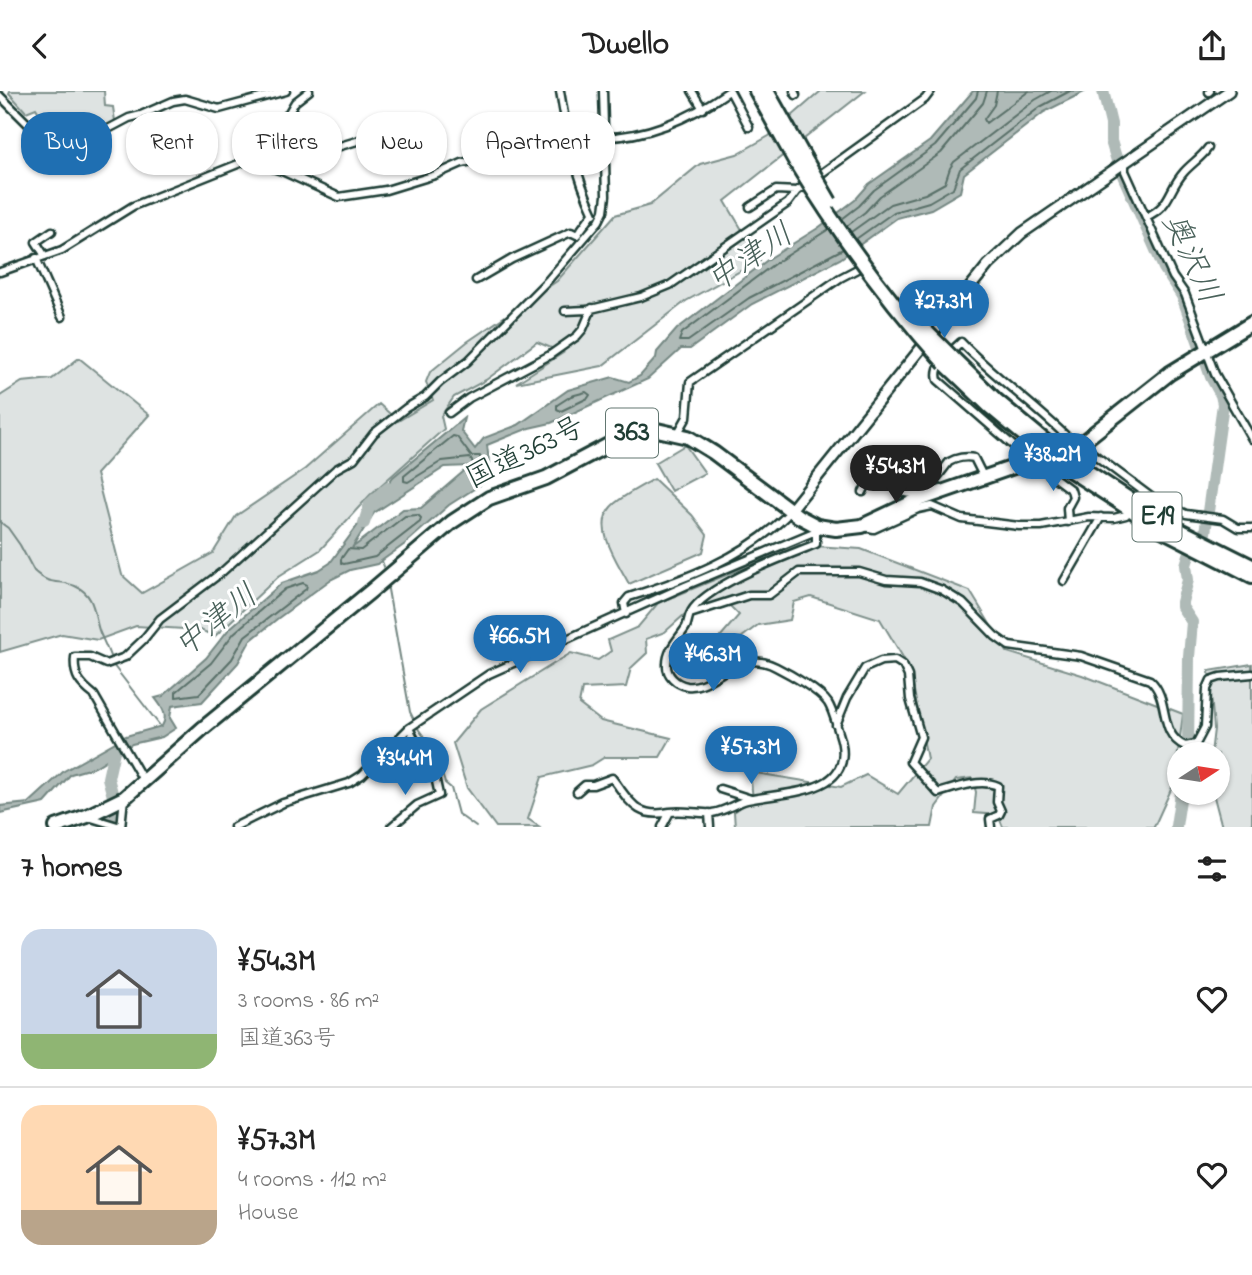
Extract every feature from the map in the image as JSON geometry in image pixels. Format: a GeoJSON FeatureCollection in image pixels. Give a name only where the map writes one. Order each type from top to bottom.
{"type":"FeatureCollection","features":[{"type":"Feature","properties":{"kind":"highway","name":"E19"},"geometry":{"type":"LineString","coordinates":[[756,91],[872,265],[948,360],[996,400],[1040,443],[1064,461],[1160,529],[1252,576]]}},
{"type":"Feature","properties":{"kind":"highway","name":"E19"},"geometry":{"type":"LineString","coordinates":[[766,91],[800,160]]}},
{"type":"Feature","properties":{"kind":"highway","name":"国道363号"},"geometry":{"type":"LineString","coordinates":[[56,827],[124,798],[142,778],[452,522],[498,494],[545,478],[629,434],[648,430],[678,433],[700,443],[817,529],[862,526],[925,495],[984,478],[1078,445],[1170,373],[1252,323]]}},
{"type":"Feature","properties":{"kind":"highway","name":"E19"},"geometry":{"type":"LineString","coordinates":[[1064,461],[1164,522],[1252,566]]}},
{"type":"Feature","properties":{"kind":"street"},"geometry":{"type":"LineString","coordinates":[[0,96],[33,129],[40,131],[61,123],[78,145],[128,118],[173,101],[185,99],[219,109],[286,91]]}},
{"type":"Feature","properties":{"kind":"street"},"geometry":{"type":"LineString","coordinates":[[289,112],[295,102],[309,91]]}},
{"type":"Feature","properties":{"kind":"street"},"geometry":{"type":"LineString","coordinates":[[560,91],[563,112]]}},
{"type":"Feature","properties":{"kind":"street"},"geometry":{"type":"LineString","coordinates":[[603,91],[603,112]]}},
{"type":"Feature","properties":{"kind":"street"},"geometry":{"type":"LineString","coordinates":[[692,91],[703,109]]}},
{"type":"Feature","properties":{"kind":"street"},"geometry":{"type":"LineString","coordinates":[[615,135],[662,127],[703,109],[730,91],[749,127]]}},
{"type":"Feature","properties":{"kind":"street"},"geometry":{"type":"LineString","coordinates":[[565,311],[641,297],[670,285],[788,203],[797,191],[925,99],[931,91]]}},
{"type":"Feature","properties":{"kind":"street"},"geometry":{"type":"LineString","coordinates":[[794,506],[906,364],[1001,251],[1022,233],[1228,91]]}},
{"type":"Feature","properties":{"kind":"street"},"geometry":{"type":"LineString","coordinates":[[1146,217],[1166,204],[1185,171],[1200,159],[1208,148]]}},
{"type":"Feature","properties":{"kind":"street"},"geometry":{"type":"LineString","coordinates":[[291,175],[339,197],[386,190],[435,175],[461,163]]}},
{"type":"Feature","properties":{"kind":"street"},"geometry":{"type":"LineString","coordinates":[[1121,165],[1173,277],[1185,294],[1215,374],[1252,439]]}},
{"type":"Feature","properties":{"kind":"street"},"geometry":{"type":"LineString","coordinates":[[0,272],[75,244],[133,206],[232,166]]}},
{"type":"Feature","properties":{"kind":"street"},"geometry":{"type":"LineString","coordinates":[[577,175],[599,221]]}},
{"type":"Feature","properties":{"kind":"street"},"geometry":{"type":"LineString","coordinates":[[142,778],[94,695],[76,676],[75,657],[90,657],[106,664],[125,657],[160,619],[222,572],[336,469],[354,459],[374,433],[425,397],[440,381],[468,361],[549,279],[599,221],[604,211],[606,196],[605,175]]}},
{"type":"Feature","properties":{"kind":"street"},"geometry":{"type":"LineString","coordinates":[[750,207],[776,190],[797,191]]}},
{"type":"Feature","properties":{"kind":"street"},"geometry":{"type":"LineString","coordinates":[[476,280],[512,259],[571,232],[577,235],[593,213]]}},
{"type":"Feature","properties":{"kind":"street"},"geometry":{"type":"LineString","coordinates":[[45,256],[36,242],[52,231]]}},
{"type":"Feature","properties":{"kind":"street"},"geometry":{"type":"LineString","coordinates":[[36,258],[62,317]]}},
{"type":"Feature","properties":{"kind":"street"},"geometry":{"type":"LineString","coordinates":[[678,433],[687,417],[690,382],[840,278],[859,268]]}},
{"type":"Feature","properties":{"kind":"street"},"geometry":{"type":"LineString","coordinates":[[449,413],[469,398],[550,355],[578,336],[592,308]]}},
{"type":"Feature","properties":{"kind":"street"},"geometry":{"type":"LineString","coordinates":[[1068,522],[1067,507],[1073,497],[1071,490],[1024,455],[938,380],[938,366],[961,342],[977,359],[1078,445],[1155,500],[1186,514],[1223,519],[1238,528],[1252,528]]}},
{"type":"Feature","properties":{"kind":"street"},"geometry":{"type":"LineString","coordinates":[[863,492],[876,466],[882,465],[885,475],[901,493],[910,495],[925,495],[949,462],[969,456],[974,457],[984,478]]}},
{"type":"Feature","properties":{"kind":"street"},"geometry":{"type":"LineString","coordinates":[[1147,506],[1155,500]]}},
{"type":"Feature","properties":{"kind":"street"},"geometry":{"type":"LineString","coordinates":[[862,526],[874,529],[918,509],[932,506],[962,519],[1019,526],[1041,526],[1126,515]]}},
{"type":"Feature","properties":{"kind":"street"},"geometry":{"type":"LineString","coordinates":[[626,614],[624,603],[629,597],[703,571],[754,544],[786,516]]}},
{"type":"Feature","properties":{"kind":"street"},"geometry":{"type":"LineString","coordinates":[[1064,582],[1101,517]]}},
{"type":"Feature","properties":{"kind":"street"},"geometry":{"type":"LineString","coordinates":[[234,827],[283,803],[349,783],[362,775],[410,728],[489,674],[817,529],[816,544],[751,571],[710,595],[690,614],[687,626],[670,650],[666,666],[672,678],[687,686],[696,685],[740,664],[767,663],[823,697],[831,709],[844,748],[844,757],[832,779],[818,786],[752,799],[709,813],[643,813],[636,809],[612,778],[585,785],[577,792]]}},
{"type":"Feature","properties":{"kind":"street"},"geometry":{"type":"LineString","coordinates":[[690,614],[749,595],[769,596],[799,572],[859,572],[886,580],[929,585],[954,596],[1009,646],[1081,656],[1150,680],[1158,687],[1163,699],[1165,720],[1169,729],[1177,741],[1185,746],[1195,744],[1206,727],[1207,689],[1211,680],[1252,674]]}},
{"type":"Feature","properties":{"kind":"street"},"geometry":{"type":"LineString","coordinates":[[836,725],[846,700],[865,668],[881,660],[895,660],[903,665],[908,676],[910,699],[920,737],[910,762],[938,793],[967,784],[993,783],[998,786],[997,802],[1001,811],[990,819],[991,827]]}},
{"type":"Feature","properties":{"kind":"street"},"geometry":{"type":"LineString","coordinates":[[391,827],[417,805],[439,795],[436,781],[410,728]]}},
{"type":"Feature","properties":{"kind":"street"},"geometry":{"type":"LineString","coordinates":[[720,789],[752,799]]}},
{"type":"Feature","properties":{"kind":"street"},"geometry":{"type":"LineString","coordinates":[[86,816],[121,827],[124,798]]}},
{"type":"Feature","properties":{"kind":"street"},"geometry":{"type":"LineString","coordinates":[[662,827],[670,812]]}},
{"type":"Feature","properties":{"kind":"street"},"geometry":{"type":"LineString","coordinates":[[709,813],[710,827]]}},
{"type":"Feature","properties":{"kind":"shaded area"},"geometry":{"type":"Polygon","coordinates":[[[104,91],[105,106],[113,107],[115,121],[112,123],[112,112],[38,112],[36,108],[26,112],[9,93],[104,91]]]}},
{"type":"Feature","properties":{"kind":"shaded area"},"geometry":{"type":"Polygon","coordinates":[[[821,91],[865,91],[725,201],[760,260],[686,301],[602,366],[516,383],[563,353],[537,342],[486,380],[454,397],[441,416],[444,429],[370,495],[320,550],[279,576],[215,636],[200,630],[136,626],[98,640],[62,634],[0,652],[0,396],[22,382],[52,379],[79,358],[149,415],[96,474],[122,575],[142,593],[213,553],[236,516],[305,469],[379,404],[398,421],[433,400],[426,382],[430,372],[467,342],[557,281],[615,215],[650,205],[700,164],[737,154],[769,136],[821,91]]]}},
{"type":"Feature","properties":{"kind":"shaded area"},"geometry":{"type":"Polygon","coordinates":[[[685,445],[705,473],[671,491],[655,463],[685,445]]]}},
{"type":"Feature","properties":{"kind":"shaded area"},"geometry":{"type":"Polygon","coordinates":[[[654,479],[692,515],[707,535],[703,552],[629,584],[609,546],[604,525],[606,516],[620,499],[654,479]]]}},
{"type":"Feature","properties":{"kind":"shaded area"},"geometry":{"type":"Polygon","coordinates":[[[799,545],[861,549],[970,591],[1007,652],[1082,675],[1183,714],[1179,742],[1167,742],[1167,798],[1154,827],[1003,827],[998,815],[974,813],[976,792],[972,778],[956,780],[936,807],[932,827],[735,827],[734,812],[753,799],[750,772],[841,787],[866,775],[898,794],[927,759],[912,680],[904,659],[880,619],[811,597],[794,602],[790,620],[758,625],[729,647],[720,637],[739,615],[725,601],[684,615],[665,632],[646,639],[647,653],[631,668],[626,687],[582,689],[579,704],[601,721],[671,738],[660,757],[605,757],[592,765],[542,777],[528,819],[540,827],[496,827],[467,788],[453,743],[481,709],[571,653],[598,660],[611,651],[608,640],[638,627],[658,603],[799,545]]]}},
{"type":"Feature","properties":{"kind":"shaded area"},"geometry":{"type":"Polygon","coordinates":[[[1252,664],[1252,827],[1222,827],[1216,805],[1230,805],[1230,742],[1212,742],[1214,729],[1209,671],[1252,664]]]}},
{"type":"Feature","properties":{"kind":"water"},"geometry":{"type":"Polygon","coordinates":[[[973,91],[1086,91],[1044,112],[964,174],[960,192],[931,209],[897,218],[840,259],[752,304],[690,349],[681,349],[648,379],[551,423],[529,428],[487,445],[491,478],[449,505],[405,544],[377,564],[350,570],[330,580],[277,619],[250,641],[238,663],[202,702],[172,706],[170,718],[176,728],[162,737],[132,744],[95,767],[71,774],[45,803],[0,813],[0,806],[29,803],[64,771],[126,736],[162,726],[164,714],[155,698],[163,696],[206,658],[229,629],[282,583],[319,570],[330,563],[393,477],[464,418],[461,431],[475,449],[484,438],[518,425],[568,390],[613,377],[629,382],[640,376],[677,329],[770,258],[818,228],[855,200],[869,184],[930,141],[973,91]],[[470,466],[445,467],[374,513],[352,548],[403,509],[421,508],[470,466]]]}},
{"type":"Feature","properties":{"kind":"waterway","name":"奥沢川"},"geometry":{"type":"LineString","coordinates":[[1103,91],[1111,124],[1111,141],[1118,164],[1164,268],[1182,296],[1211,377],[1221,395],[1223,404],[1205,533]]}},
{"type":"Feature","properties":{"kind":"waterway","name":"中津川"},"geometry":{"type":"LineString","coordinates":[[364,523],[370,504],[388,487]]}},
{"type":"Feature","properties":{"kind":"waterway"},"geometry":{"type":"LineString","coordinates":[[0,522],[20,545],[34,571],[50,581],[75,586],[87,595],[111,659]]}},
{"type":"Feature","properties":{"kind":"waterway","name":"奥沢川"},"geometry":{"type":"LineString","coordinates":[[1188,742],[1192,622],[1182,607],[1182,602],[1188,580],[1186,565],[1189,555]]}},
{"type":"Feature","properties":{"kind":"waterway"},"geometry":{"type":"LineString","coordinates":[[382,561],[386,572]]}},
{"type":"Feature","properties":{"kind":"waterway"},"geometry":{"type":"LineString","coordinates":[[387,584],[410,712],[428,742],[436,768],[451,788],[458,814],[476,827]]}},
{"type":"Feature","properties":{"kind":"waterway"},"geometry":{"type":"LineString","coordinates":[[113,665],[161,727]]}},
{"type":"Feature","properties":{"kind":"waterway"},"geometry":{"type":"LineString","coordinates":[[110,827],[114,800],[108,778],[114,751]]}},
{"type":"Feature","properties":{"kind":"waterway","name":"奥沢川"},"geometry":{"type":"LineString","coordinates":[[1176,826],[1179,805]]}}]}
